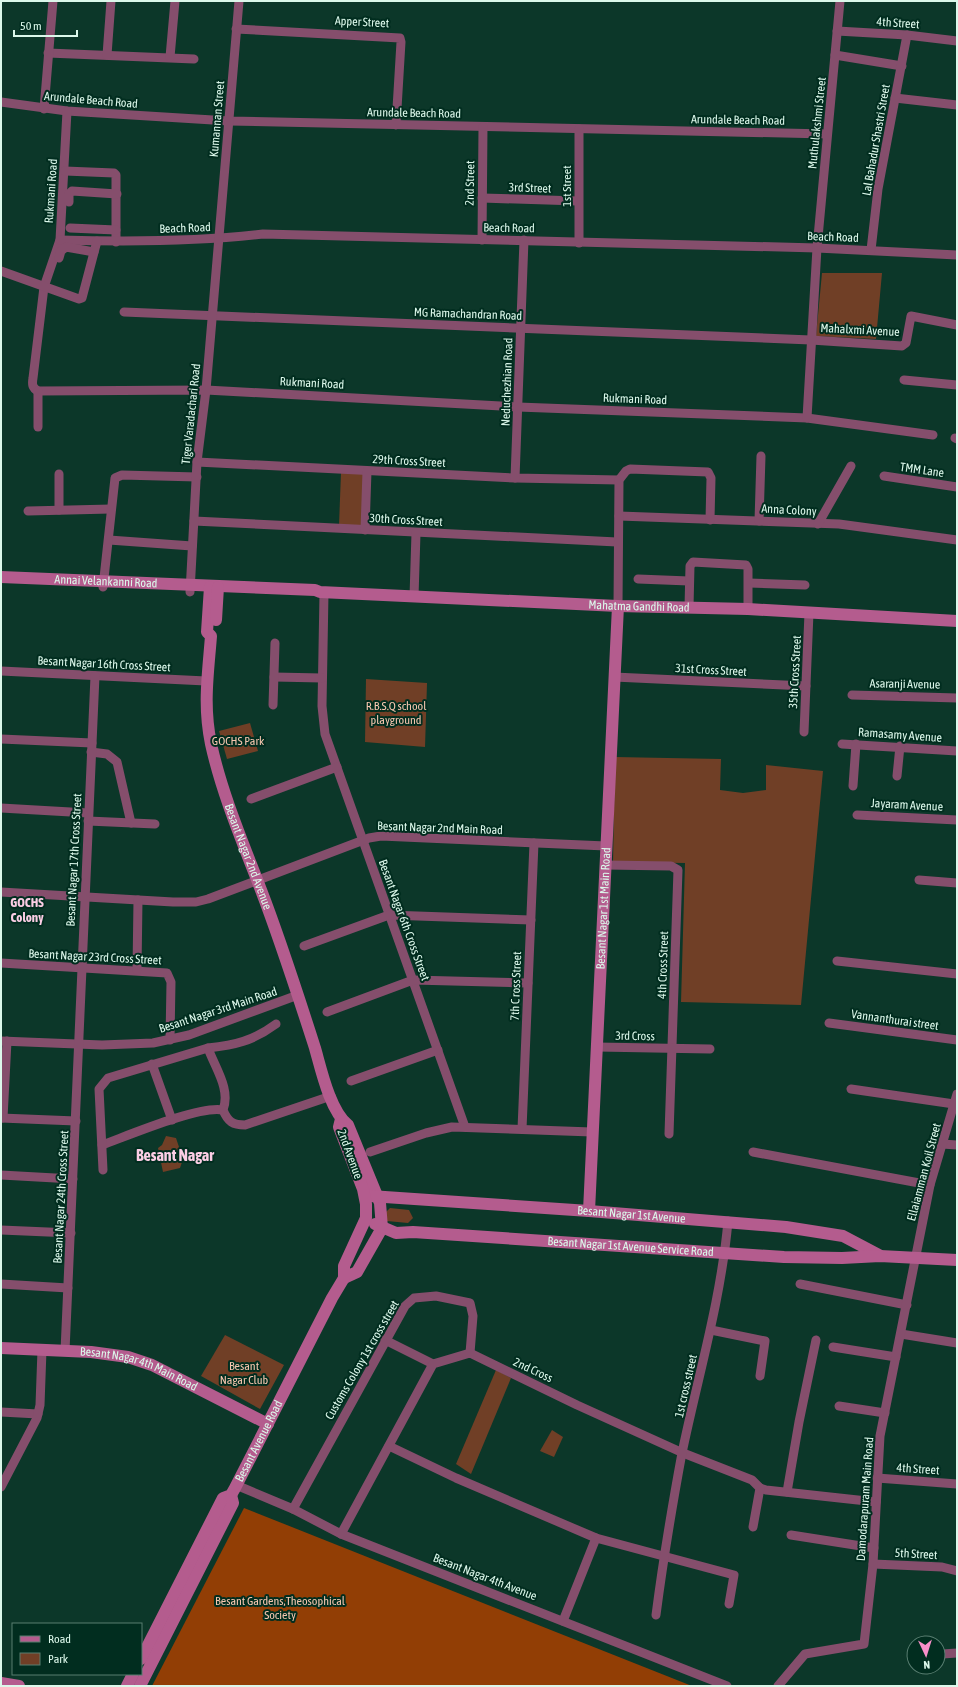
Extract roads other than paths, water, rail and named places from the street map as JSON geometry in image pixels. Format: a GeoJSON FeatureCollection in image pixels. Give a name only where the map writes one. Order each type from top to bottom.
{"type":"FeatureCollection","features":[{"type":"Feature","properties":{"kind":"street"},"geometry":{"type":"LineString","coordinates":[[44,108],[53,1]]}},
{"type":"Feature","properties":{"kind":"street"},"geometry":{"type":"LineString","coordinates":[[107,55],[111,1]]}},
{"type":"Feature","properties":{"kind":"street"},"geometry":{"type":"LineString","coordinates":[[170,57],[175,1]]}},
{"type":"Feature","properties":{"kind":"street","name":"Kumannan Street"},"geometry":{"type":"LineString","coordinates":[[219,239],[239,1]]}},
{"type":"Feature","properties":{"kind":"street","name":"Muthulakshmi Street"},"geometry":{"type":"LineString","coordinates":[[807,418],[817,248],[840,1]]}},
{"type":"Feature","properties":{"kind":"street","name":"Apper Street"},"geometry":{"type":"LineString","coordinates":[[236,28],[400,38],[396,125]]}},
{"type":"Feature","properties":{"kind":"street","name":"4th Street"},"geometry":{"type":"LineString","coordinates":[[837,31],[908,35],[957,41]]}},
{"type":"Feature","properties":{"kind":"street","name":"Lal Bahadur Shastri Street"},"geometry":{"type":"LineString","coordinates":[[871,250],[878,189],[908,35]]}},
{"type":"Feature","properties":{"kind":"street"},"geometry":{"type":"LineString","coordinates":[[48,53],[194,59]]}},
{"type":"Feature","properties":{"kind":"street"},"geometry":{"type":"LineString","coordinates":[[836,55],[902,66]]}},
{"type":"Feature","properties":{"kind":"street"},"geometry":{"type":"LineString","coordinates":[[895,98],[957,105]]}},
{"type":"Feature","properties":{"kind":"street","name":"Arundale Beach Road"},"geometry":{"type":"LineString","coordinates":[[1,102],[67,111],[229,121],[827,134]]}},
{"type":"Feature","properties":{"kind":"street","name":"Rukmani Road"},"geometry":{"type":"LineString","coordinates":[[67,111],[65,171],[60,240],[46,288],[32,385],[34,390],[206,390],[518,407],[807,418],[933,435]]}},
{"type":"Feature","properties":{"kind":"street","name":"2nd Street"},"geometry":{"type":"LineString","coordinates":[[482,240],[483,127]]}},
{"type":"Feature","properties":{"kind":"street","name":"1st Street"},"geometry":{"type":"LineString","coordinates":[[579,129],[579,243]]}},
{"type":"Feature","properties":{"kind":"street"},"geometry":{"type":"LineString","coordinates":[[65,171],[114,173],[118,178],[116,242]]}},
{"type":"Feature","properties":{"kind":"street"},"geometry":{"type":"LineString","coordinates":[[68,206],[69,194],[72,191],[117,194]]}},
{"type":"Feature","properties":{"kind":"street","name":"3rd Street"},"geometry":{"type":"LineString","coordinates":[[482,198],[578,201]]}},
{"type":"Feature","properties":{"kind":"street"},"geometry":{"type":"LineString","coordinates":[[70,228],[116,230]]}},
{"type":"Feature","properties":{"kind":"street"},"geometry":{"type":"LineString","coordinates":[[79,229],[79,241]]}},
{"type":"Feature","properties":{"kind":"street","name":"Beach Road"},"geometry":{"type":"LineString","coordinates":[[60,240],[116,242],[219,239],[263,234],[817,248],[957,255]]}},
{"type":"Feature","properties":{"kind":"street","name":"Tiger Varadachari Road"},"geometry":{"type":"LineString","coordinates":[[190,588],[197,462],[206,390],[219,239]]}},
{"type":"Feature","properties":{"kind":"street","name":"Neduchezhian Road"},"geometry":{"type":"LineString","coordinates":[[515,478],[524,240]]}},
{"type":"Feature","properties":{"kind":"street"},"geometry":{"type":"LineString","coordinates":[[1,273],[76,299],[82,298],[97,241]]}},
{"type":"Feature","properties":{"kind":"street"},"geometry":{"type":"LineString","coordinates":[[46,288],[63,248],[94,252]]}},
{"type":"Feature","properties":{"kind":"street","name":"MG Ramachandran Road"},"geometry":{"type":"LineString","coordinates":[[124,312],[811,340]]}},
{"type":"Feature","properties":{"kind":"street","name":"Mahalxmi Avenue"},"geometry":{"type":"LineString","coordinates":[[811,340],[902,346],[906,343],[911,316],[957,325]]}},
{"type":"Feature","properties":{"kind":"street"},"geometry":{"type":"LineString","coordinates":[[904,380],[957,385]]}},
{"type":"Feature","properties":{"kind":"street"},"geometry":{"type":"LineString","coordinates":[[38,391],[38,427]]}},
{"type":"Feature","properties":{"kind":"street"},"geometry":{"type":"LineString","coordinates":[[760,521],[761,456]]}},
{"type":"Feature","properties":{"kind":"street","name":"29th Cross Street"},"geometry":{"type":"LineString","coordinates":[[197,462],[515,478],[619,480]]}},
{"type":"Feature","properties":{"kind":"street"},"geometry":{"type":"LineString","coordinates":[[818,524],[851,466]]}},
{"type":"Feature","properties":{"kind":"street"},"geometry":{"type":"LineString","coordinates":[[618,606],[617,542],[619,480],[624,473],[630,469],[708,472],[711,478],[710,520]]}},
{"type":"Feature","properties":{"kind":"street"},"geometry":{"type":"LineString","coordinates":[[365,530],[367,470]]}},
{"type":"Feature","properties":{"kind":"street"},"geometry":{"type":"LineString","coordinates":[[59,474],[59,510]]}},
{"type":"Feature","properties":{"kind":"street"},"geometry":{"type":"LineString","coordinates":[[103,585],[115,478],[118,476],[197,477]]}},
{"type":"Feature","properties":{"kind":"street","name":"TMM Lane"},"geometry":{"type":"LineString","coordinates":[[884,476],[957,487]]}},
{"type":"Feature","properties":{"kind":"street"},"geometry":{"type":"LineString","coordinates":[[28,511],[111,509]]}},
{"type":"Feature","properties":{"kind":"street","name":"Anna Colony"},"geometry":{"type":"LineString","coordinates":[[619,516],[839,524],[957,540]]}},
{"type":"Feature","properties":{"kind":"street","name":"30th Cross Street"},"geometry":{"type":"LineString","coordinates":[[194,521],[617,542]]}},
{"type":"Feature","properties":{"kind":"street"},"geometry":{"type":"LineString","coordinates":[[414,597],[416,532]]}},
{"type":"Feature","properties":{"kind":"street"},"geometry":{"type":"LineString","coordinates":[[109,540],[192,546]]}},
{"type":"Feature","properties":{"kind":"street"},"geometry":{"type":"LineString","coordinates":[[689,607],[690,566],[692,563],[715,563],[746,565],[748,569],[749,583],[748,609]]}},
{"type":"Feature","properties":{"kind":"street","name":"Annai Velankanni Road"},"geometry":{"type":"LineString","coordinates":[[1,577],[103,585]]}},
{"type":"Feature","properties":{"kind":"street"},"geometry":{"type":"LineString","coordinates":[[638,579],[689,581]]}},
{"type":"Feature","properties":{"kind":"street","name":"Annai Velankanni Road"},"geometry":{"type":"LineString","coordinates":[[1,581],[214,590]]}},
{"type":"Feature","properties":{"kind":"street"},"geometry":{"type":"LineString","coordinates":[[749,583],[805,585]]}},
{"type":"Feature","properties":{"kind":"street","name":"Mahatma Gandhi Road"},"geometry":{"type":"LineString","coordinates":[[214,590],[315,590],[322,592],[414,597],[618,606],[748,609],[957,621]]}},
{"type":"Feature","properties":{"kind":"street","name":"Besant Nagar 2nd Avenue"},"geometry":{"type":"LineString","coordinates":[[214,590],[215,632],[211,636],[206,682],[206,711],[215,759],[228,802],[258,881],[298,995],[325,1098],[341,1119]]}},
{"type":"Feature","properties":{"kind":"street","name":"Besant Nagar 6th Cross Street"},"geometry":{"type":"LineString","coordinates":[[322,592],[323,719],[326,734],[465,1127]]}},
{"type":"Feature","properties":{"kind":"street","name":"Besant Nagar 1st Main Road"},"geometry":{"type":"LineString","coordinates":[[588,1211],[618,606]]}},
{"type":"Feature","properties":{"kind":"street","name":"35th Cross Street"},"geometry":{"type":"LineString","coordinates":[[804,732],[809,613]]}},
{"type":"Feature","properties":{"kind":"street"},"geometry":{"type":"LineString","coordinates":[[273,705],[275,643]]}},
{"type":"Feature","properties":{"kind":"street","name":"Besant Nagar 16th Cross Street"},"geometry":{"type":"LineString","coordinates":[[1,672],[206,682]]}},
{"type":"Feature","properties":{"kind":"street","name":"Besant Nagar 17th Cross Street"},"geometry":{"type":"LineString","coordinates":[[79,1044],[84,897],[95,676]]}},
{"type":"Feature","properties":{"kind":"street"},"geometry":{"type":"LineString","coordinates":[[274,677],[322,678]]}},
{"type":"Feature","properties":{"kind":"street","name":"31st Cross Street"},"geometry":{"type":"LineString","coordinates":[[614,677],[806,686]]}},
{"type":"Feature","properties":{"kind":"street","name":"Asaranji Avenue"},"geometry":{"type":"LineString","coordinates":[[852,695],[957,698]]}},
{"type":"Feature","properties":{"kind":"street"},"geometry":{"type":"LineString","coordinates":[[1,739],[91,747],[107,754],[117,762],[131,823]]}},
{"type":"Feature","properties":{"kind":"street","name":"Ramasamy Avenue"},"geometry":{"type":"LineString","coordinates":[[842,744],[957,750]]}},
{"type":"Feature","properties":{"kind":"street"},"geometry":{"type":"LineString","coordinates":[[853,786],[856,744]]}},
{"type":"Feature","properties":{"kind":"street"},"geometry":{"type":"LineString","coordinates":[[897,776],[900,746]]}},
{"type":"Feature","properties":{"kind":"street"},"geometry":{"type":"LineString","coordinates":[[251,799],[337,767]]}},
{"type":"Feature","properties":{"kind":"street"},"geometry":{"type":"LineString","coordinates":[[1,808],[131,823],[155,824]]}},
{"type":"Feature","properties":{"kind":"street","name":"Jayaram Avenue"},"geometry":{"type":"LineString","coordinates":[[857,815],[957,820]]}},
{"type":"Feature","properties":{"kind":"street","name":"Besant Nagar 2nd Main Road"},"geometry":{"type":"LineString","coordinates":[[1,892],[196,902],[258,881],[363,841],[381,836],[606,846]]}},
{"type":"Feature","properties":{"kind":"street","name":"7th C ross Street"},"geometry":{"type":"LineString","coordinates":[[522,1129],[534,843]]}},
{"type":"Feature","properties":{"kind":"street","name":"4th Cross Street"},"geometry":{"type":"LineString","coordinates":[[605,865],[671,866],[678,870],[669,1134]]}},
{"type":"Feature","properties":{"kind":"street"},"geometry":{"type":"LineString","coordinates":[[919,880],[957,883]]}},
{"type":"Feature","properties":{"kind":"street"},"geometry":{"type":"LineString","coordinates":[[137,970],[138,900]]}},
{"type":"Feature","properties":{"kind":"street"},"geometry":{"type":"LineString","coordinates":[[304,946],[389,914],[531,920]]}},
{"type":"Feature","properties":{"kind":"street"},"geometry":{"type":"LineString","coordinates":[[837,961],[957,974]]}},
{"type":"Feature","properties":{"kind":"street","name":"Besant Nagar 23rd Cross Street"},"geometry":{"type":"LineString","coordinates":[[1,963],[163,972],[170,977],[170,1040]]}},
{"type":"Feature","properties":{"kind":"street"},"geometry":{"type":"LineString","coordinates":[[327,1012],[413,980],[528,983]]}},
{"type":"Feature","properties":{"kind":"street","name":"Besant Nagar 3rd Main Road"},"geometry":{"type":"LineString","coordinates":[[4,1041],[79,1044],[140,1044],[170,1040],[189,1035],[298,995]]}},
{"type":"Feature","properties":{"kind":"street","name":"Vannanthurai street"},"geometry":{"type":"LineString","coordinates":[[829,1023],[957,1040]]}},
{"type":"Feature","properties":{"kind":"street"},"geometry":{"type":"LineString","coordinates":[[103,1170],[99,1089],[102,1083],[108,1078],[208,1048],[242,1043],[262,1034],[276,1024]]}},
{"type":"Feature","properties":{"kind":"street"},"geometry":{"type":"LineString","coordinates":[[4,1041],[2,1118],[76,1121]]}},
{"type":"Feature","properties":{"kind":"street","name":"Besant Nagar 24th Cross Street"},"geometry":{"type":"LineString","coordinates":[[65,1351],[79,1044]]}},
{"type":"Feature","properties":{"kind":"street","name":"3rd Cross"},"geometry":{"type":"LineString","coordinates":[[597,1047],[710,1049]]}},
{"type":"Feature","properties":{"kind":"street"},"geometry":{"type":"LineString","coordinates":[[208,1048],[225,1091],[226,1102],[223,1110],[229,1121],[234,1124],[246,1125],[325,1098]]}},
{"type":"Feature","properties":{"kind":"street"},"geometry":{"type":"LineString","coordinates":[[351,1081],[438,1050]]}},
{"type":"Feature","properties":{"kind":"street"},"geometry":{"type":"LineString","coordinates":[[152,1064],[172,1120]]}},
{"type":"Feature","properties":{"kind":"street"},"geometry":{"type":"LineString","coordinates":[[852,1089],[954,1104]]}},
{"type":"Feature","properties":{"kind":"street","name":"Ellaiamman Koil Street"},"geometry":{"type":"LineString","coordinates":[[915,1257],[930,1185],[957,1094]]}},
{"type":"Feature","properties":{"kind":"street"},"geometry":{"type":"LineString","coordinates":[[102,1145],[172,1120],[216,1109],[223,1110]]}},
{"type":"Feature","properties":{"kind":"street"},"geometry":{"type":"LineString","coordinates":[[341,1119],[348,1125],[378,1196],[382,1228],[357,1272],[344,1278]]}},
{"type":"Feature","properties":{"kind":"street","name":"2nd Avenue"},"geometry":{"type":"LineString","coordinates":[[341,1119],[339,1127],[364,1193],[366,1218]]}},
{"type":"Feature","properties":{"kind":"street"},"geometry":{"type":"LineString","coordinates":[[370,1152],[426,1133],[447,1128],[465,1127],[592,1132]]}},
{"type":"Feature","properties":{"kind":"street"},"geometry":{"type":"LineString","coordinates":[[942,1144],[957,1145]]}},
{"type":"Feature","properties":{"kind":"street"},"geometry":{"type":"LineString","coordinates":[[753,1152],[930,1185]]}},
{"type":"Feature","properties":{"kind":"street"},"geometry":{"type":"LineString","coordinates":[[1,1175],[73,1179]]}},
{"type":"Feature","properties":{"kind":"street","name":"Besant Nagar 1st Avenue"},"geometry":{"type":"LineString","coordinates":[[364,1193],[378,1196],[786,1226],[843,1236],[880,1256]]}},
{"type":"Feature","properties":{"kind":"street","name":"Besant Nagar 1st Avenue Service Road"},"geometry":{"type":"LineString","coordinates":[[366,1218],[382,1228],[396,1233],[413,1232],[784,1257],[842,1258],[880,1256],[957,1260]]}},
{"type":"Feature","properties":{"kind":"street","name":"Besant Avenue Road"},"geometry":{"type":"LineString","coordinates":[[142,1657],[223,1498],[234,1490],[332,1298],[344,1278],[344,1266],[366,1218]]}},
{"type":"Feature","properties":{"kind":"street","name":"1st cross street"},"geometry":{"type":"LineString","coordinates":[[656,1615],[664,1556],[682,1453],[711,1330],[725,1254],[728,1221]]}},
{"type":"Feature","properties":{"kind":"street"},"geometry":{"type":"LineString","coordinates":[[1,1230],[71,1233]]}},
{"type":"Feature","properties":{"kind":"street","name":"Damodarapuram Main Road"},"geometry":{"type":"LineString","coordinates":[[778,1686],[805,1654],[864,1644],[873,1564],[880,1436],[907,1305],[915,1257]]}},
{"type":"Feature","properties":{"kind":"street"},"geometry":{"type":"LineString","coordinates":[[1,1284],[68,1288]]}},
{"type":"Feature","properties":{"kind":"street"},"geometry":{"type":"LineString","coordinates":[[800,1284],[907,1305]]}},
{"type":"Feature","properties":{"kind":"street","name":"Customs Colony 1st cross street"},"geometry":{"type":"LineString","coordinates":[[293,1509],[385,1340],[406,1306],[414,1298],[436,1296],[470,1303],[473,1316],[470,1353]]}},
{"type":"Feature","properties":{"kind":"street"},"geometry":{"type":"LineString","coordinates":[[711,1330],[765,1341],[766,1346],[760,1376]]}},
{"type":"Feature","properties":{"kind":"street"},"geometry":{"type":"LineString","coordinates":[[901,1334],[957,1343]]}},
{"type":"Feature","properties":{"kind":"street"},"geometry":{"type":"LineString","coordinates":[[385,1340],[433,1364],[470,1353]]}},
{"type":"Feature","properties":{"kind":"street"},"geometry":{"type":"LineString","coordinates":[[787,1492],[799,1422],[816,1340]]}},
{"type":"Feature","properties":{"kind":"street"},"geometry":{"type":"LineString","coordinates":[[833,1347],[896,1357]]}},
{"type":"Feature","properties":{"kind":"street","name":"Besant Nagar 4th Main Road"},"geometry":{"type":"LineString","coordinates":[[1,1348],[110,1354],[152,1365],[268,1424]]}},
{"type":"Feature","properties":{"kind":"street"},"geometry":{"type":"LineString","coordinates":[[1,1487],[5,1471],[38,1414],[42,1350]]}},
{"type":"Feature","properties":{"kind":"street","name":"2nd Cross"},"geometry":{"type":"LineString","coordinates":[[470,1353],[577,1405],[682,1453],[749,1478],[760,1488]]}},
{"type":"Feature","properties":{"kind":"street"},"geometry":{"type":"LineString","coordinates":[[341,1534],[433,1364]]}},
{"type":"Feature","properties":{"kind":"street"},"geometry":{"type":"LineString","coordinates":[[839,1406],[884,1414]]}},
{"type":"Feature","properties":{"kind":"street"},"geometry":{"type":"LineString","coordinates":[[1,1412],[38,1414]]}},
{"type":"Feature","properties":{"kind":"street"},"geometry":{"type":"LineString","coordinates":[[389,1446],[456,1478],[596,1538],[734,1575],[729,1604]]}},
{"type":"Feature","properties":{"kind":"street","name":"4th Street"},"geometry":{"type":"LineString","coordinates":[[877,1478],[957,1484]]}},
{"type":"Feature","properties":{"kind":"street"},"geometry":{"type":"LineString","coordinates":[[753,1527],[760,1488],[876,1502]]}},
{"type":"Feature","properties":{"kind":"street"},"geometry":{"type":"LineString","coordinates":[[140,1686],[233,1503],[234,1490]]}},
{"type":"Feature","properties":{"kind":"street","name":"Besant Nagar 4th Avenue"},"geometry":{"type":"LineString","coordinates":[[234,1490],[293,1509],[341,1534],[727,1686]]}},
{"type":"Feature","properties":{"kind":"street"},"geometry":{"type":"LineString","coordinates":[[791,1535],[874,1548]]}},
{"type":"Feature","properties":{"kind":"street"},"geometry":{"type":"LineString","coordinates":[[563,1621],[596,1538]]}},
{"type":"Feature","properties":{"kind":"street","name":"5th Street"},"geometry":{"type":"LineString","coordinates":[[873,1564],[942,1567],[957,1571]]}},
{"type":"Feature","properties":{"kind":"street"},"geometry":{"type":"LineString","coordinates":[[946,1654],[957,1653]]}},
{"type":"Feature","properties":{"kind":"street"},"geometry":{"type":"LineString","coordinates":[[127,1686],[132,1675]]}},
{"type":"Feature","properties":{"kind":"street"},"geometry":{"type":"LineString","coordinates":[[1,1682],[18,1686]]}},
{"type":"Feature","properties":{"kind":"district","name":"GOCHS Colony"},"geometry":{"type":"Point","coordinates":[27,910]}},
{"type":"Feature","properties":{"kind":"district","name":"Besant Nagar"},"geometry":{"type":"Point","coordinates":[175,1155]}},
{"type":"Feature","properties":{"kind":"park label","name":"R.B.S.Q school playground"},"geometry":{"type":"Point","coordinates":[396,713]}},
{"type":"Feature","properties":{"kind":"park label","name":"GOCHS Park"},"geometry":{"type":"Point","coordinates":[238,741]}},
{"type":"Feature","properties":{"kind":"park label","name":"Besant Nagar Club"},"geometry":{"type":"Point","coordinates":[244,1373]}},
{"type":"Feature","properties":{"kind":"park label","name":"Besant Gardens,Theosophical Society"},"geometry":{"type":"Point","coordinates":[280,1608]}}]}
